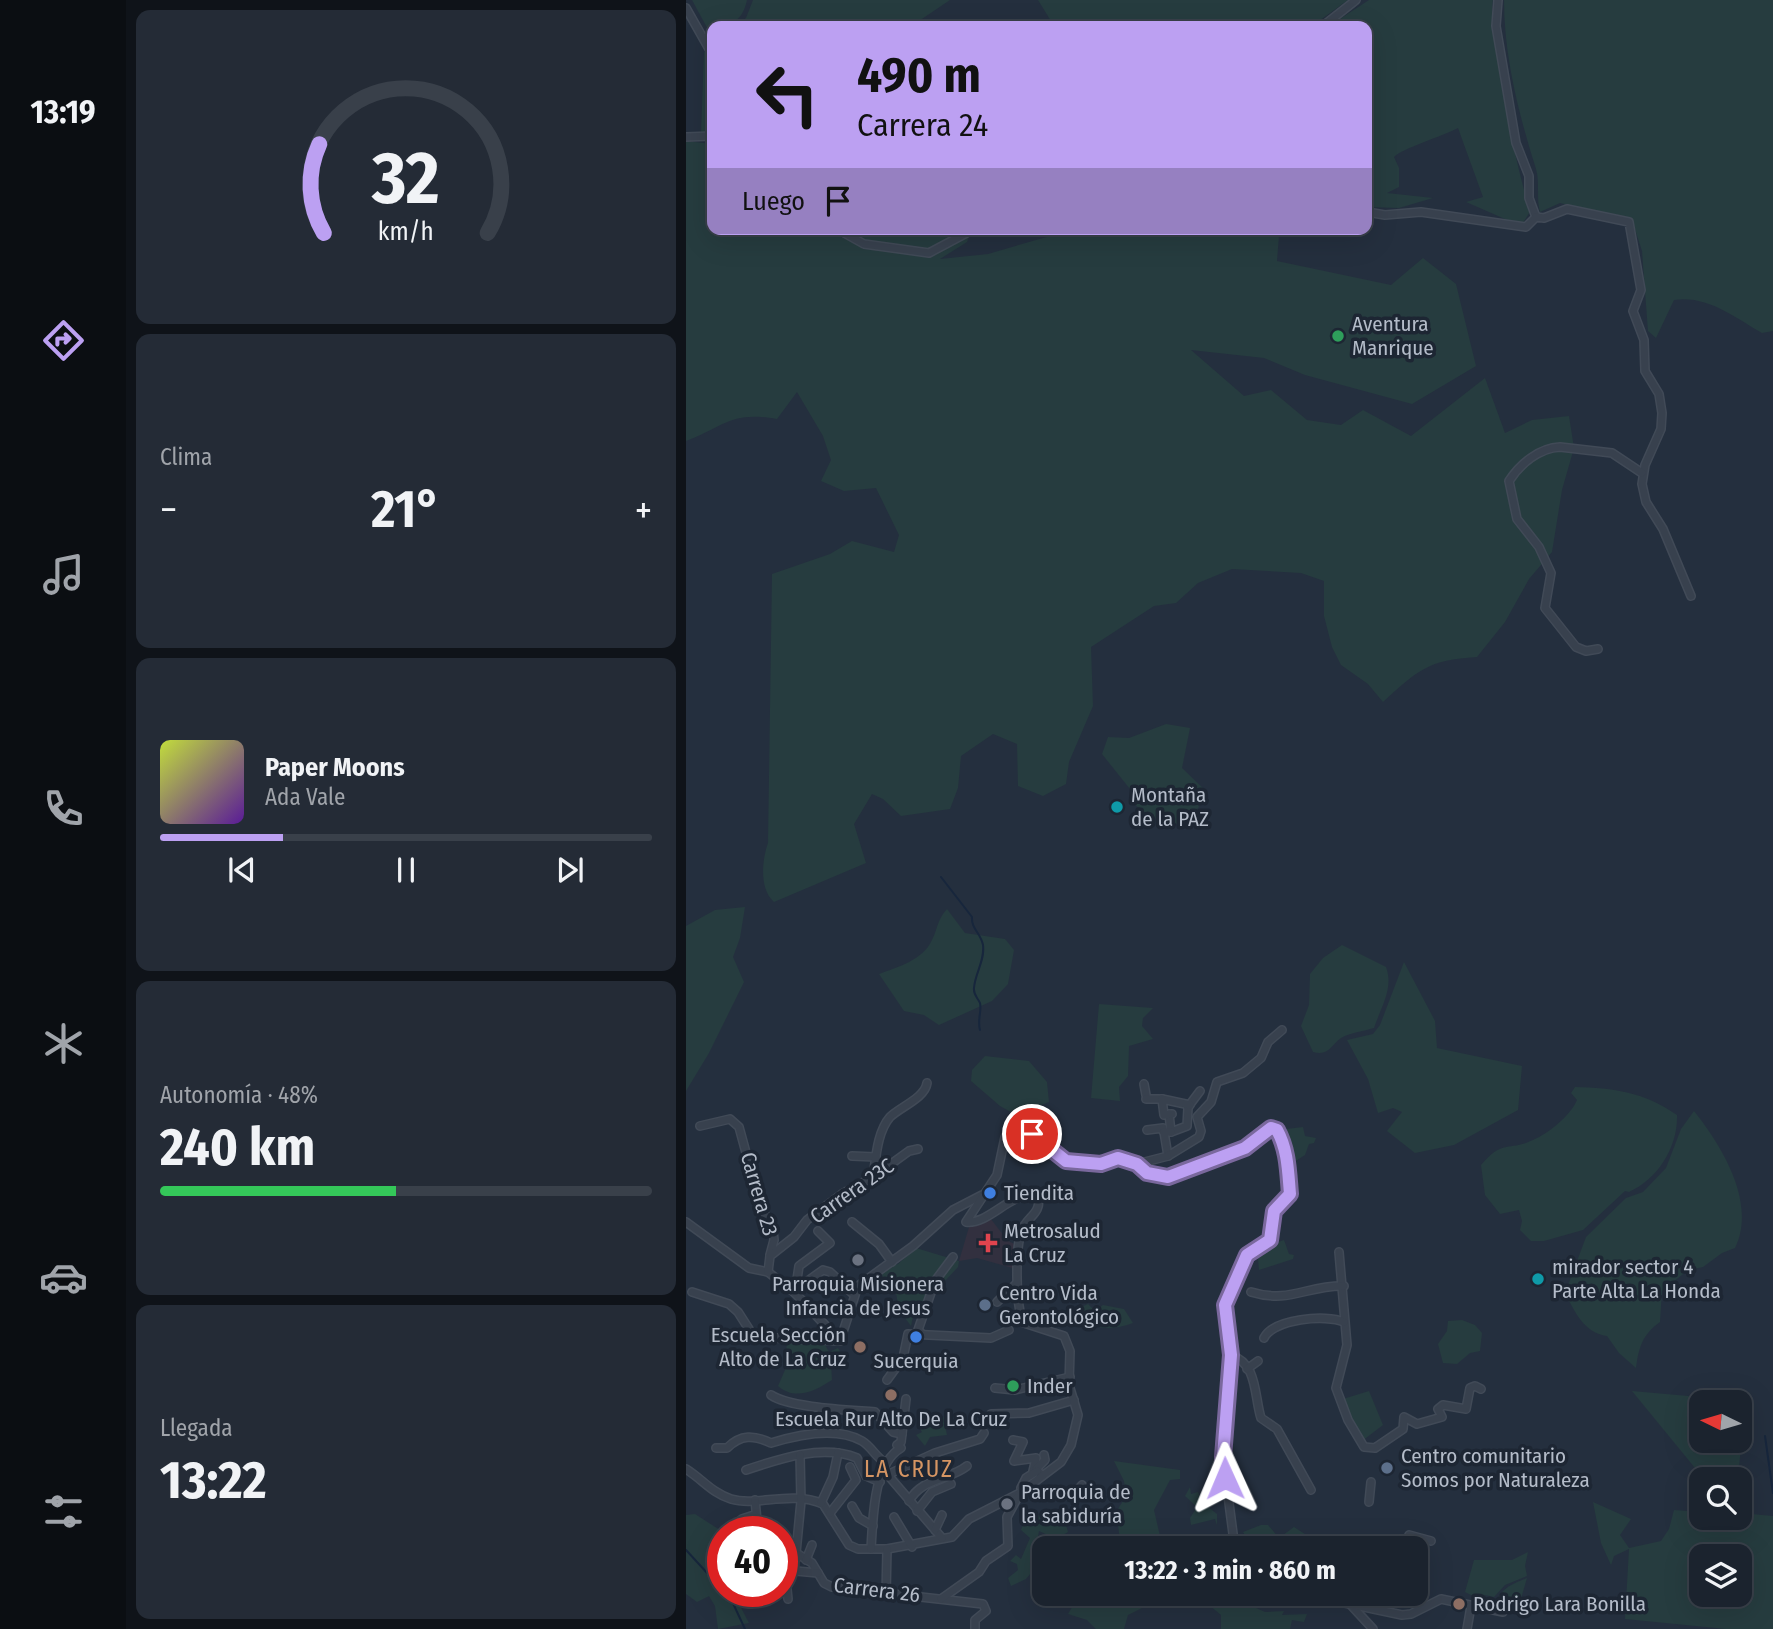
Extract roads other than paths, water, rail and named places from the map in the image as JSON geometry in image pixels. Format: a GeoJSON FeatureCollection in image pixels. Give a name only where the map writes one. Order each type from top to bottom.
{"type":"FeatureCollection","features":[{"type":"Feature","properties":{"kind":"street"},"geometry":{"type":"LineString","coordinates":[[1329,21],[1356,0]]}},
{"type":"Feature","properties":{"kind":"street"},"geometry":{"type":"LineString","coordinates":[[1498,0],[1496,26],[1517,146],[1529,176],[1529,198],[1536,217]]}},
{"type":"Feature","properties":{"kind":"street"},"geometry":{"type":"LineString","coordinates":[[686,8],[707,45]]}},
{"type":"Feature","properties":{"kind":"street"},"geometry":{"type":"LineString","coordinates":[[686,137],[707,136]]}},
{"type":"Feature","properties":{"kind":"street"},"geometry":{"type":"LineString","coordinates":[[1372,213],[1385,215],[1421,212],[1516,227],[1531,225],[1536,217],[1573,209],[1629,222],[1641,289],[1633,311],[1644,340],[1645,371],[1660,394],[1661,429],[1642,473],[1646,502],[1663,529],[1691,596]]}},
{"type":"Feature","properties":{"kind":"street"},"geometry":{"type":"LineString","coordinates":[[848,235],[864,244],[929,254],[963,235]]}},
{"type":"Feature","properties":{"kind":"street"},"geometry":{"type":"LineString","coordinates":[[1598,649],[1586,651],[1576,647],[1545,608],[1552,576],[1539,547],[1517,519],[1509,481],[1523,462],[1552,447],[1612,453],[1642,473]]}},
{"type":"Feature","properties":{"kind":"street"},"geometry":{"type":"LineString","coordinates":[[1137,1164],[1168,1156],[1199,1136],[1201,1131],[1197,1117],[1211,1102],[1216,1078],[1243,1073],[1261,1058],[1268,1042],[1282,1030]]}},
{"type":"Feature","properties":{"kind":"street"},"geometry":{"type":"LineString","coordinates":[[873,1177],[879,1139],[888,1118],[923,1091],[927,1083]]}},
{"type":"Feature","properties":{"kind":"street"},"geometry":{"type":"LineString","coordinates":[[1144,1084],[1146,1097],[1189,1106]]}},
{"type":"Feature","properties":{"kind":"street"},"geometry":{"type":"LineString","coordinates":[[1167,1132],[1187,1126],[1189,1106],[1200,1091]]}},
{"type":"Feature","properties":{"kind":"street"},"geometry":{"type":"LineString","coordinates":[[1163,1099],[1164,1115],[1171,1114],[1167,1132],[1168,1156]]}},
{"type":"Feature","properties":{"kind":"street"},"geometry":{"type":"LineString","coordinates":[[1189,1106],[1199,1136]]}},
{"type":"Feature","properties":{"kind":"street","name":"Carrera 23"},"geometry":{"type":"LineString","coordinates":[[699,1126],[730,1119],[741,1132],[760,1204],[773,1231],[770,1256]]}},
{"type":"Feature","properties":{"kind":"street"},"geometry":{"type":"LineString","coordinates":[[1147,1130],[1163,1128],[1167,1132]]}},
{"type":"Feature","properties":{"kind":"street"},"geometry":{"type":"LineString","coordinates":[[1037,1472],[1061,1462],[1071,1445],[1078,1420],[1070,1377],[1070,1351],[1064,1336],[1024,1323],[1021,1317],[1017,1283],[1021,1234],[1035,1214],[1040,1201],[1036,1195],[1026,1195],[967,1223],[966,1218],[997,1175],[1003,1142],[1010,1134],[1032,1134],[1066,1161],[1101,1164],[1118,1158],[1137,1164],[1147,1173],[1168,1177],[1245,1148],[1271,1128],[1277,1130],[1286,1153],[1290,1194],[1274,1211],[1270,1240],[1247,1255],[1225,1305],[1231,1355],[1223,1457],[1233,1536]]}},
{"type":"Feature","properties":{"kind":"street","name":"Carrera 23C"},"geometry":{"type":"LineString","coordinates":[[770,1256],[794,1237],[807,1220],[842,1194],[873,1177],[909,1151],[918,1149]]}},
{"type":"Feature","properties":{"kind":"street","name":"Carrera 23C"},"geometry":{"type":"LineString","coordinates":[[852,1156],[876,1157]]}},
{"type":"Feature","properties":{"kind":"street"},"geometry":{"type":"LineString","coordinates":[[840,1341],[854,1295],[864,1281],[953,1210],[985,1193]]}},
{"type":"Feature","properties":{"kind":"street"},"geometry":{"type":"LineString","coordinates":[[686,1222],[749,1268],[768,1272],[796,1290],[840,1341]]}},
{"type":"Feature","properties":{"kind":"street"},"geometry":{"type":"LineString","coordinates":[[852,1222],[879,1244],[891,1262]]}},
{"type":"Feature","properties":{"kind":"street","name":"Carrera 23C"},"geometry":{"type":"LineString","coordinates":[[796,1290],[799,1266],[830,1243],[818,1231]]}},
{"type":"Feature","properties":{"kind":"street"},"geometry":{"type":"LineString","coordinates":[[1339,1252],[1347,1345],[1337,1380],[1338,1397],[1348,1420],[1368,1449],[1375,1448],[1403,1429],[1404,1417],[1419,1424],[1442,1418],[1438,1409],[1443,1405],[1466,1409],[1470,1388],[1475,1386],[1481,1389]]}},
{"type":"Feature","properties":{"kind":"street"},"geometry":{"type":"LineString","coordinates":[[768,1272],[770,1256]]}},
{"type":"Feature","properties":{"kind":"street"},"geometry":{"type":"LineString","coordinates":[[921,1333],[918,1330],[929,1295],[953,1257]]}},
{"type":"Feature","properties":{"kind":"street"},"geometry":{"type":"LineString","coordinates":[[796,1290],[820,1270],[830,1272],[854,1295]]}},
{"type":"Feature","properties":{"kind":"street"},"geometry":{"type":"LineString","coordinates":[[1000,1299],[997,1302],[1017,1283]]}},
{"type":"Feature","properties":{"kind":"street"},"geometry":{"type":"LineString","coordinates":[[1251,1292],[1290,1297],[1317,1286],[1344,1286]]}},
{"type":"Feature","properties":{"kind":"street"},"geometry":{"type":"LineString","coordinates":[[692,1292],[729,1304],[738,1312],[754,1337],[840,1341]]}},
{"type":"Feature","properties":{"kind":"street"},"geometry":{"type":"LineString","coordinates":[[1264,1338],[1274,1326],[1306,1319],[1345,1322]]}},
{"type":"Feature","properties":{"kind":"street"},"geometry":{"type":"LineString","coordinates":[[887,1380],[903,1358],[908,1335],[921,1333],[991,1338],[1009,1330]]}},
{"type":"Feature","properties":{"kind":"street"},"geometry":{"type":"LineString","coordinates":[[1231,1355],[1240,1358],[1247,1369],[1257,1388],[1261,1418],[1277,1429],[1311,1490]]}},
{"type":"Feature","properties":{"kind":"street"},"geometry":{"type":"LineString","coordinates":[[1247,1369],[1258,1361]]}},
{"type":"Feature","properties":{"kind":"street"},"geometry":{"type":"LineString","coordinates":[[995,1388],[1015,1390],[1070,1377]]}},
{"type":"Feature","properties":{"kind":"street"},"geometry":{"type":"LineString","coordinates":[[771,1395],[782,1400],[830,1409],[875,1412],[893,1432],[902,1434]]}},
{"type":"Feature","properties":{"kind":"street"},"geometry":{"type":"LineString","coordinates":[[871,1549],[880,1482],[892,1453],[901,1448],[893,1444],[901,1442],[906,1399]]}},
{"type":"Feature","properties":{"kind":"street"},"geometry":{"type":"LineString","coordinates":[[991,1414],[1029,1413],[1074,1400]]}},
{"type":"Feature","properties":{"kind":"street"},"geometry":{"type":"LineString","coordinates":[[886,1470],[971,1443],[984,1433]]}},
{"type":"Feature","properties":{"kind":"street"},"geometry":{"type":"LineString","coordinates":[[716,1448],[727,1448],[733,1441],[747,1436],[771,1443],[785,1436],[838,1435],[863,1442],[917,1511],[942,1538]]}},
{"type":"Feature","properties":{"kind":"street"},"geometry":{"type":"LineString","coordinates":[[1013,1440],[1023,1442],[1014,1461],[1036,1458],[1037,1472]]}},
{"type":"Feature","properties":{"kind":"street"},"geometry":{"type":"LineString","coordinates":[[746,1470],[800,1455],[838,1453],[857,1458],[866,1476],[880,1482]]}},
{"type":"Feature","properties":{"kind":"street"},"geometry":{"type":"LineString","coordinates":[[821,1503],[831,1482],[838,1453]]}},
{"type":"Feature","properties":{"kind":"street"},"geometry":{"type":"LineString","coordinates":[[798,1516],[800,1455]]}},
{"type":"Feature","properties":{"kind":"street"},"geometry":{"type":"LineString","coordinates":[[941,1599],[979,1572],[986,1561],[1009,1546],[1007,1517],[1020,1491],[1045,1460],[1044,1455]]}},
{"type":"Feature","properties":{"kind":"street"},"geometry":{"type":"LineString","coordinates":[[909,1501],[922,1485],[958,1473],[967,1466]]}},
{"type":"Feature","properties":{"kind":"street"},"geometry":{"type":"LineString","coordinates":[[830,1513],[856,1480],[850,1467]]}},
{"type":"Feature","properties":{"kind":"street"},"geometry":{"type":"LineString","coordinates":[[686,1469],[718,1493],[733,1500],[799,1498],[821,1503],[849,1545],[871,1549],[912,1547],[952,1537],[969,1519],[1020,1491]]}},
{"type":"Feature","properties":{"kind":"street"},"geometry":{"type":"LineString","coordinates":[[1368,1502],[1371,1482]]}},
{"type":"Feature","properties":{"kind":"street"},"geometry":{"type":"LineString","coordinates":[[917,1511],[932,1492],[951,1484]]}},
{"type":"Feature","properties":{"kind":"street"},"geometry":{"type":"LineString","coordinates":[[1068,1496],[1073,1495],[1082,1485]]}},
{"type":"Feature","properties":{"kind":"street"},"geometry":{"type":"LineString","coordinates":[[754,1516],[755,1500]]}},
{"type":"Feature","properties":{"kind":"street"},"geometry":{"type":"LineString","coordinates":[[852,1506],[859,1518],[873,1526]]}},
{"type":"Feature","properties":{"kind":"street"},"geometry":{"type":"LineString","coordinates":[[934,1531],[942,1514]]}},
{"type":"Feature","properties":{"kind":"street"},"geometry":{"type":"LineString","coordinates":[[894,1517],[912,1547]]}},
{"type":"Feature","properties":{"kind":"street"},"geometry":{"type":"LineString","coordinates":[[1409,1535],[1431,1541]]}},
{"type":"Feature","properties":{"kind":"street"},"geometry":{"type":"LineString","coordinates":[[807,1557],[812,1545]]}},
{"type":"Feature","properties":{"kind":"street"},"geometry":{"type":"LineString","coordinates":[[886,1595],[887,1549]]}},
{"type":"Feature","properties":{"kind":"street"},"geometry":{"type":"LineString","coordinates":[[807,1557],[818,1553]]}},
{"type":"Feature","properties":{"kind":"street","name":"Carrera 26"},"geometry":{"type":"LineString","coordinates":[[798,1554],[807,1557],[832,1587],[987,1607],[973,1623],[975,1629]]}},
{"type":"Feature","properties":{"kind":"street"},"geometry":{"type":"LineString","coordinates":[[798,1572],[819,1574]]}},
{"type":"Feature","properties":{"kind":"street"},"geometry":{"type":"LineString","coordinates":[[1428,1606],[1441,1599],[1503,1612]]}},
{"type":"Feature","properties":{"kind":"street"},"geometry":{"type":"LineString","coordinates":[[1352,1606],[1370,1628]]}},
{"type":"Feature","properties":{"kind":"street"},"geometry":{"type":"LineString","coordinates":[[1359,1606],[1402,1615],[1411,1614],[1427,1606]]}},
{"type":"Feature","properties":{"kind":"street"},"geometry":{"type":"LineString","coordinates":[[1467,1629],[1471,1606]]}},
{"type":"Feature","properties":{"kind":"waterway"},"geometry":{"type":"LineString","coordinates":[[941,877],[972,917],[983,945],[983,956],[974,990],[980,1003],[980,1030]]}},
{"type":"Feature","properties":{"kind":"waterway"},"geometry":{"type":"LineString","coordinates":[[1765,1436],[1773,1493]]}},
{"type":"Feature","properties":{"kind":"waterway"},"geometry":{"type":"LineString","coordinates":[[686,1550],[731,1599],[745,1629]]}},
{"type":"Feature","properties":{"kind":"place","name":"Aventura Manrique"},"geometry":{"type":"Point","coordinates":[1338,336]}},
{"type":"Feature","properties":{"kind":"place","name":"Montaña de la PAZ"},"geometry":{"type":"Point","coordinates":[1117,807]}},
{"type":"Feature","properties":{"kind":"place","name":"Tiendita"},"geometry":{"type":"Point","coordinates":[990,1193]}},
{"type":"Feature","properties":{"kind":"place","name":"Metrosalud La Cruz"},"geometry":{"type":"Point","coordinates":[988,1243]}},
{"type":"Feature","properties":{"kind":"place","name":"Parroquia Misionera Infancia de Jesus"},"geometry":{"type":"Point","coordinates":[858,1260]}},
{"type":"Feature","properties":{"kind":"place","name":"mirador sector 4 Parte Alta La Honda"},"geometry":{"type":"Point","coordinates":[1538,1279]}},
{"type":"Feature","properties":{"kind":"place","name":"Centro Vida Gerontológico"},"geometry":{"type":"Point","coordinates":[985,1305]}},
{"type":"Feature","properties":{"kind":"place","name":"Sucerquia"},"geometry":{"type":"Point","coordinates":[916,1337]}},
{"type":"Feature","properties":{"kind":"place","name":"Escuela Sección Alto de La Cruz"},"geometry":{"type":"Point","coordinates":[860,1347]}},
{"type":"Feature","properties":{"kind":"place","name":"Inder"},"geometry":{"type":"Point","coordinates":[1013,1386]}},
{"type":"Feature","properties":{"kind":"place","name":"Escuela Rur Alto De La Cruz"},"geometry":{"type":"Point","coordinates":[891,1395]}},
{"type":"Feature","properties":{"kind":"place","name":"Centro comunitario Somos por Naturaleza"},"geometry":{"type":"Point","coordinates":[1387,1468]}},
{"type":"Feature","properties":{"kind":"place","name":"Parroquia de la sabiduría"},"geometry":{"type":"Point","coordinates":[1007,1504]}},
{"type":"Feature","properties":{"kind":"place","name":"Rodrigo Lara Bonilla"},"geometry":{"type":"Point","coordinates":[1459,1604]}},
{"type":"Feature","properties":{"kind":"district","name":"LA CRUZ"},"geometry":{"type":"Point","coordinates":[909,1469]}}]}
